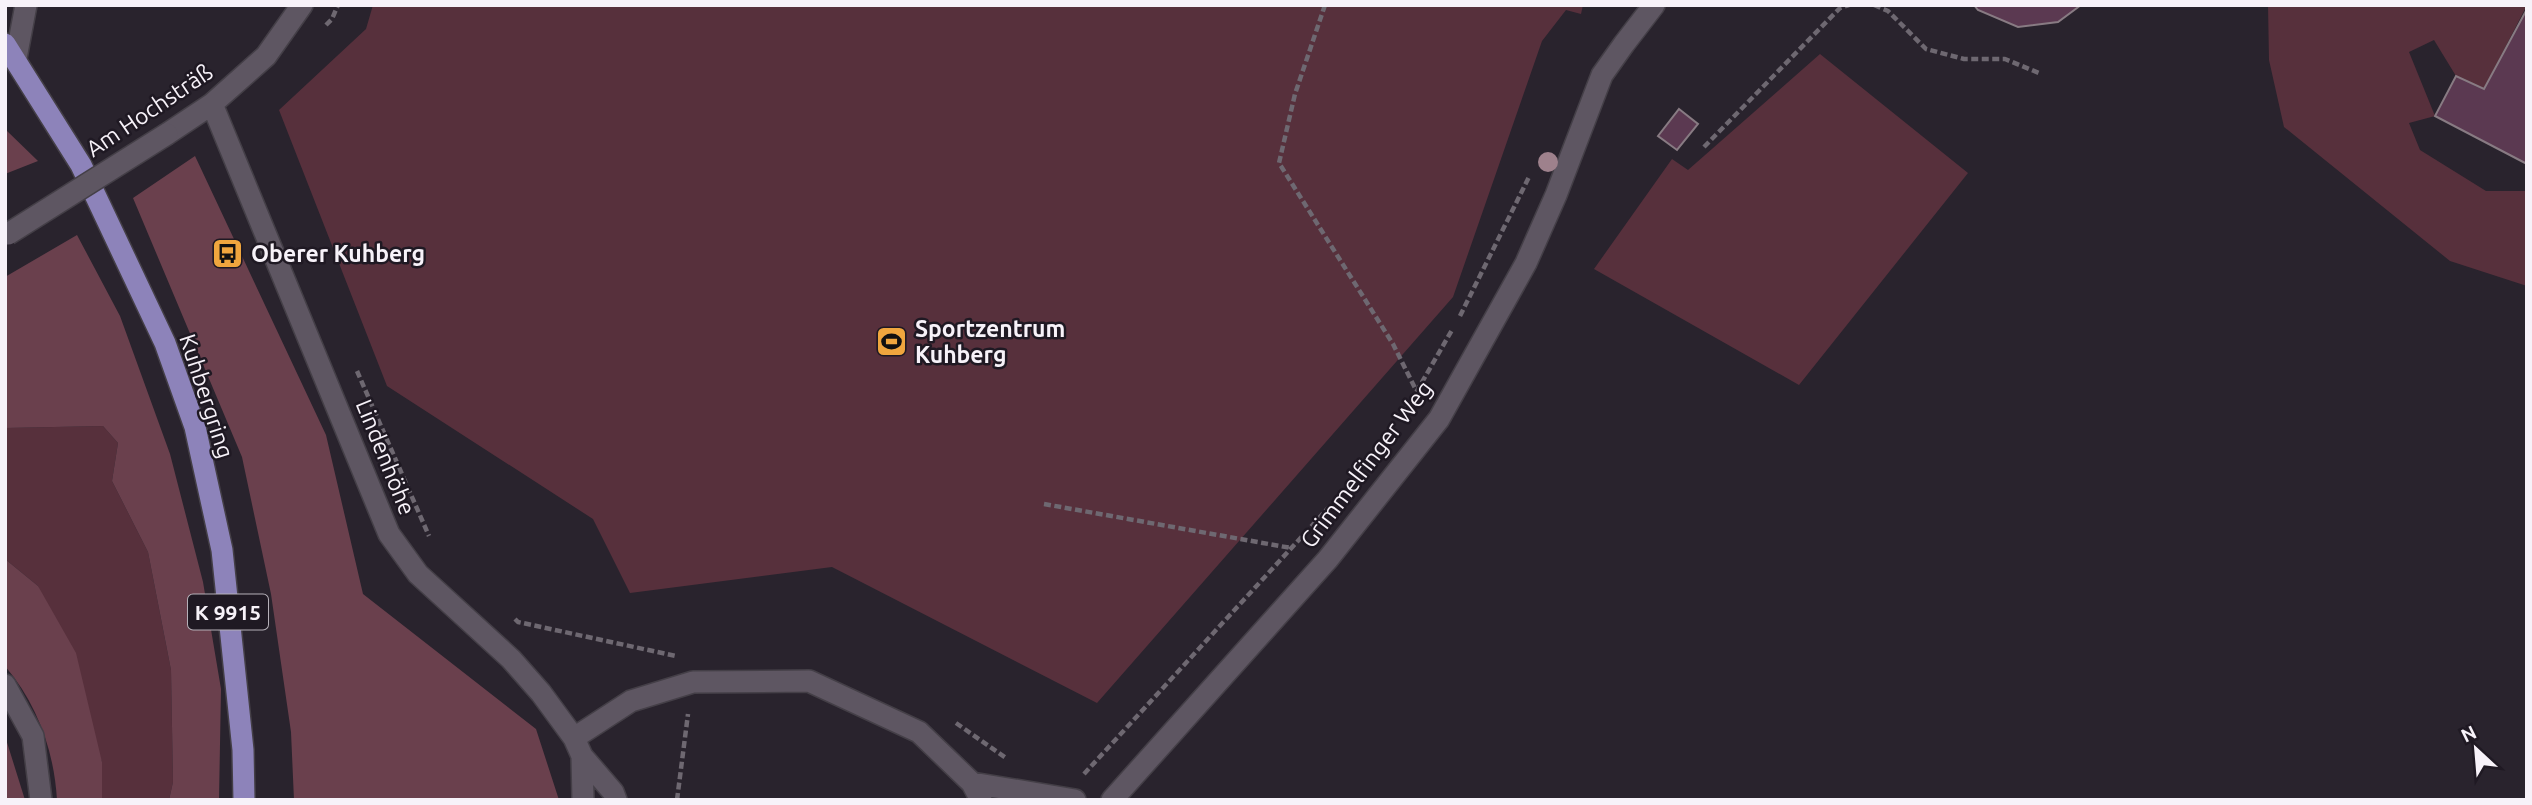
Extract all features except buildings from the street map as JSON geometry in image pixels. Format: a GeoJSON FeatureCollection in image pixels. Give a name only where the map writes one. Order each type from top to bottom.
{"type":"FeatureCollection","features":[{"type":"Feature","properties":{"kind":"main road","name":"Kuhbergring"},"geometry":{"type":"LineString","coordinates":[[11,51],[81,165],[165,343],[195,427],[222,550],[243,750],[244,800]]}},
{"type":"Feature","properties":{"kind":"street"},"geometry":{"type":"LineString","coordinates":[[11,51],[26,5]]}},
{"type":"Feature","properties":{"kind":"street","name":"Am Hochsträß"},"geometry":{"type":"LineString","coordinates":[[7,236],[212,104],[266,56],[302,5]]}},
{"type":"Feature","properties":{"kind":"street","name":"Grimmelfinger Weg"},"geometry":{"type":"LineString","coordinates":[[1112,800],[1328,559],[1439,419],[1526,263],[1556,195],[1602,75],[1654,5]]}},
{"type":"Feature","properties":{"kind":"street","name":"Lindenhöhe"},"geometry":{"type":"LineString","coordinates":[[212,104],[389,534],[418,574],[511,659],[541,693],[613,792],[616,800]]}},
{"type":"Feature","properties":{"kind":"street"},"geometry":{"type":"LineString","coordinates":[[583,800],[578,747],[631,702],[693,682],[809,681],[919,732],[977,792],[1069,798]]}},
{"type":"Feature","properties":{"kind":"street"},"geometry":{"type":"LineString","coordinates":[[5,685],[33,736],[41,800]]}},
{"type":"Feature","properties":{"kind":"path"},"geometry":{"type":"LineString","coordinates":[[1325,5],[1295,94],[1279,163],[1393,344],[1416,390],[1439,419]]}},
{"type":"Feature","properties":{"kind":"path"},"geometry":{"type":"LineString","coordinates":[[1704,147],[1840,8],[1849,5]]}},
{"type":"Feature","properties":{"kind":"path"},"geometry":{"type":"LineString","coordinates":[[1874,5],[1888,11],[1926,48],[1964,59],[2005,59],[2039,72]]}},
{"type":"Feature","properties":{"kind":"path"},"geometry":{"type":"LineString","coordinates":[[1405,411],[1457,321],[1534,166]]}},
{"type":"Feature","properties":{"kind":"path"},"geometry":{"type":"LineString","coordinates":[[356,370],[429,537]]}},
{"type":"Feature","properties":{"kind":"path"},"geometry":{"type":"LineString","coordinates":[[1069,798],[1334,500]]}},
{"type":"Feature","properties":{"kind":"path"},"geometry":{"type":"LineString","coordinates":[[1044,504],[1292,548],[1328,559]]}},
{"type":"Feature","properties":{"kind":"path"},"geometry":{"type":"LineString","coordinates":[[508,613],[518,622],[685,658],[693,682],[677,800]]}},
{"type":"Feature","properties":{"kind":"path"},"geometry":{"type":"LineString","coordinates":[[954,722],[1009,760]]}},
{"type":"Feature","properties":{"kind":"shaded area","name":"Sportzentrum Kuhberg"},"geometry":{"type":"Polygon","coordinates":[[[373,5],[1583,5],[1581,14],[1566,10],[1542,41],[1453,297],[1097,703],[832,567],[630,593],[593,519],[387,386],[279,110],[366,29],[373,5]]]}},
{"type":"Feature","properties":{"kind":"shaded area"},"geometry":{"type":"Polygon","coordinates":[[[2268,5],[2527,5],[2484,89],[2456,76],[2434,40],[2409,52],[2435,116],[2409,123],[2420,150],[2486,191],[2527,191],[2527,286],[2450,261],[2284,127],[2269,60],[2268,5]]]}},
{"type":"Feature","properties":{"kind":"shaded area"},"geometry":{"type":"Polygon","coordinates":[[[1820,54],[1968,173],[1799,385],[1594,269],[1672,159],[1688,170],[1820,54]]]}},
{"type":"Feature","properties":{"kind":"shaded area"},"geometry":{"type":"Polygon","coordinates":[[[5,129],[38,161],[5,174],[5,129]]]}},
{"type":"Feature","properties":{"kind":"shaded area"},"geometry":{"type":"Polygon","coordinates":[[[195,156],[326,435],[363,594],[536,729],[559,800],[294,800],[291,732],[271,594],[242,457],[133,198],[195,156]]]}},
{"type":"Feature","properties":{"kind":"shaded area"},"geometry":{"type":"Polygon","coordinates":[[[77,235],[120,316],[170,454],[203,582],[221,689],[219,800],[169,800],[173,782],[171,670],[148,552],[112,481],[118,443],[103,426],[5,428],[5,277],[77,235]]]}},
{"type":"Feature","properties":{"kind":"shaded area"},"geometry":{"type":"Polygon","coordinates":[[[103,426],[118,443],[112,481],[148,552],[171,670],[173,782],[169,800],[102,800],[102,762],[38,586],[5,559],[5,428],[103,426]]]}},
{"type":"Feature","properties":{"kind":"shaded area"},"geometry":{"type":"Polygon","coordinates":[[[5,559],[38,586],[76,653],[102,762],[102,800],[57,800],[52,763],[42,728],[26,696],[5,666],[5,559]]]}},
{"type":"Feature","properties":{"kind":"shaded area"},"geometry":{"type":"Polygon","coordinates":[[[5,736],[25,800],[5,800],[5,736]]]}},
{"type":"Feature","properties":{"kind":"place","name":"Oberer Kuhberg"},"geometry":{"type":"Point","coordinates":[228,253]}},
{"type":"Feature","properties":{"kind":"place","name":"Sportzentrum Kuhberg"},"geometry":{"type":"Point","coordinates":[892,341]}}]}
